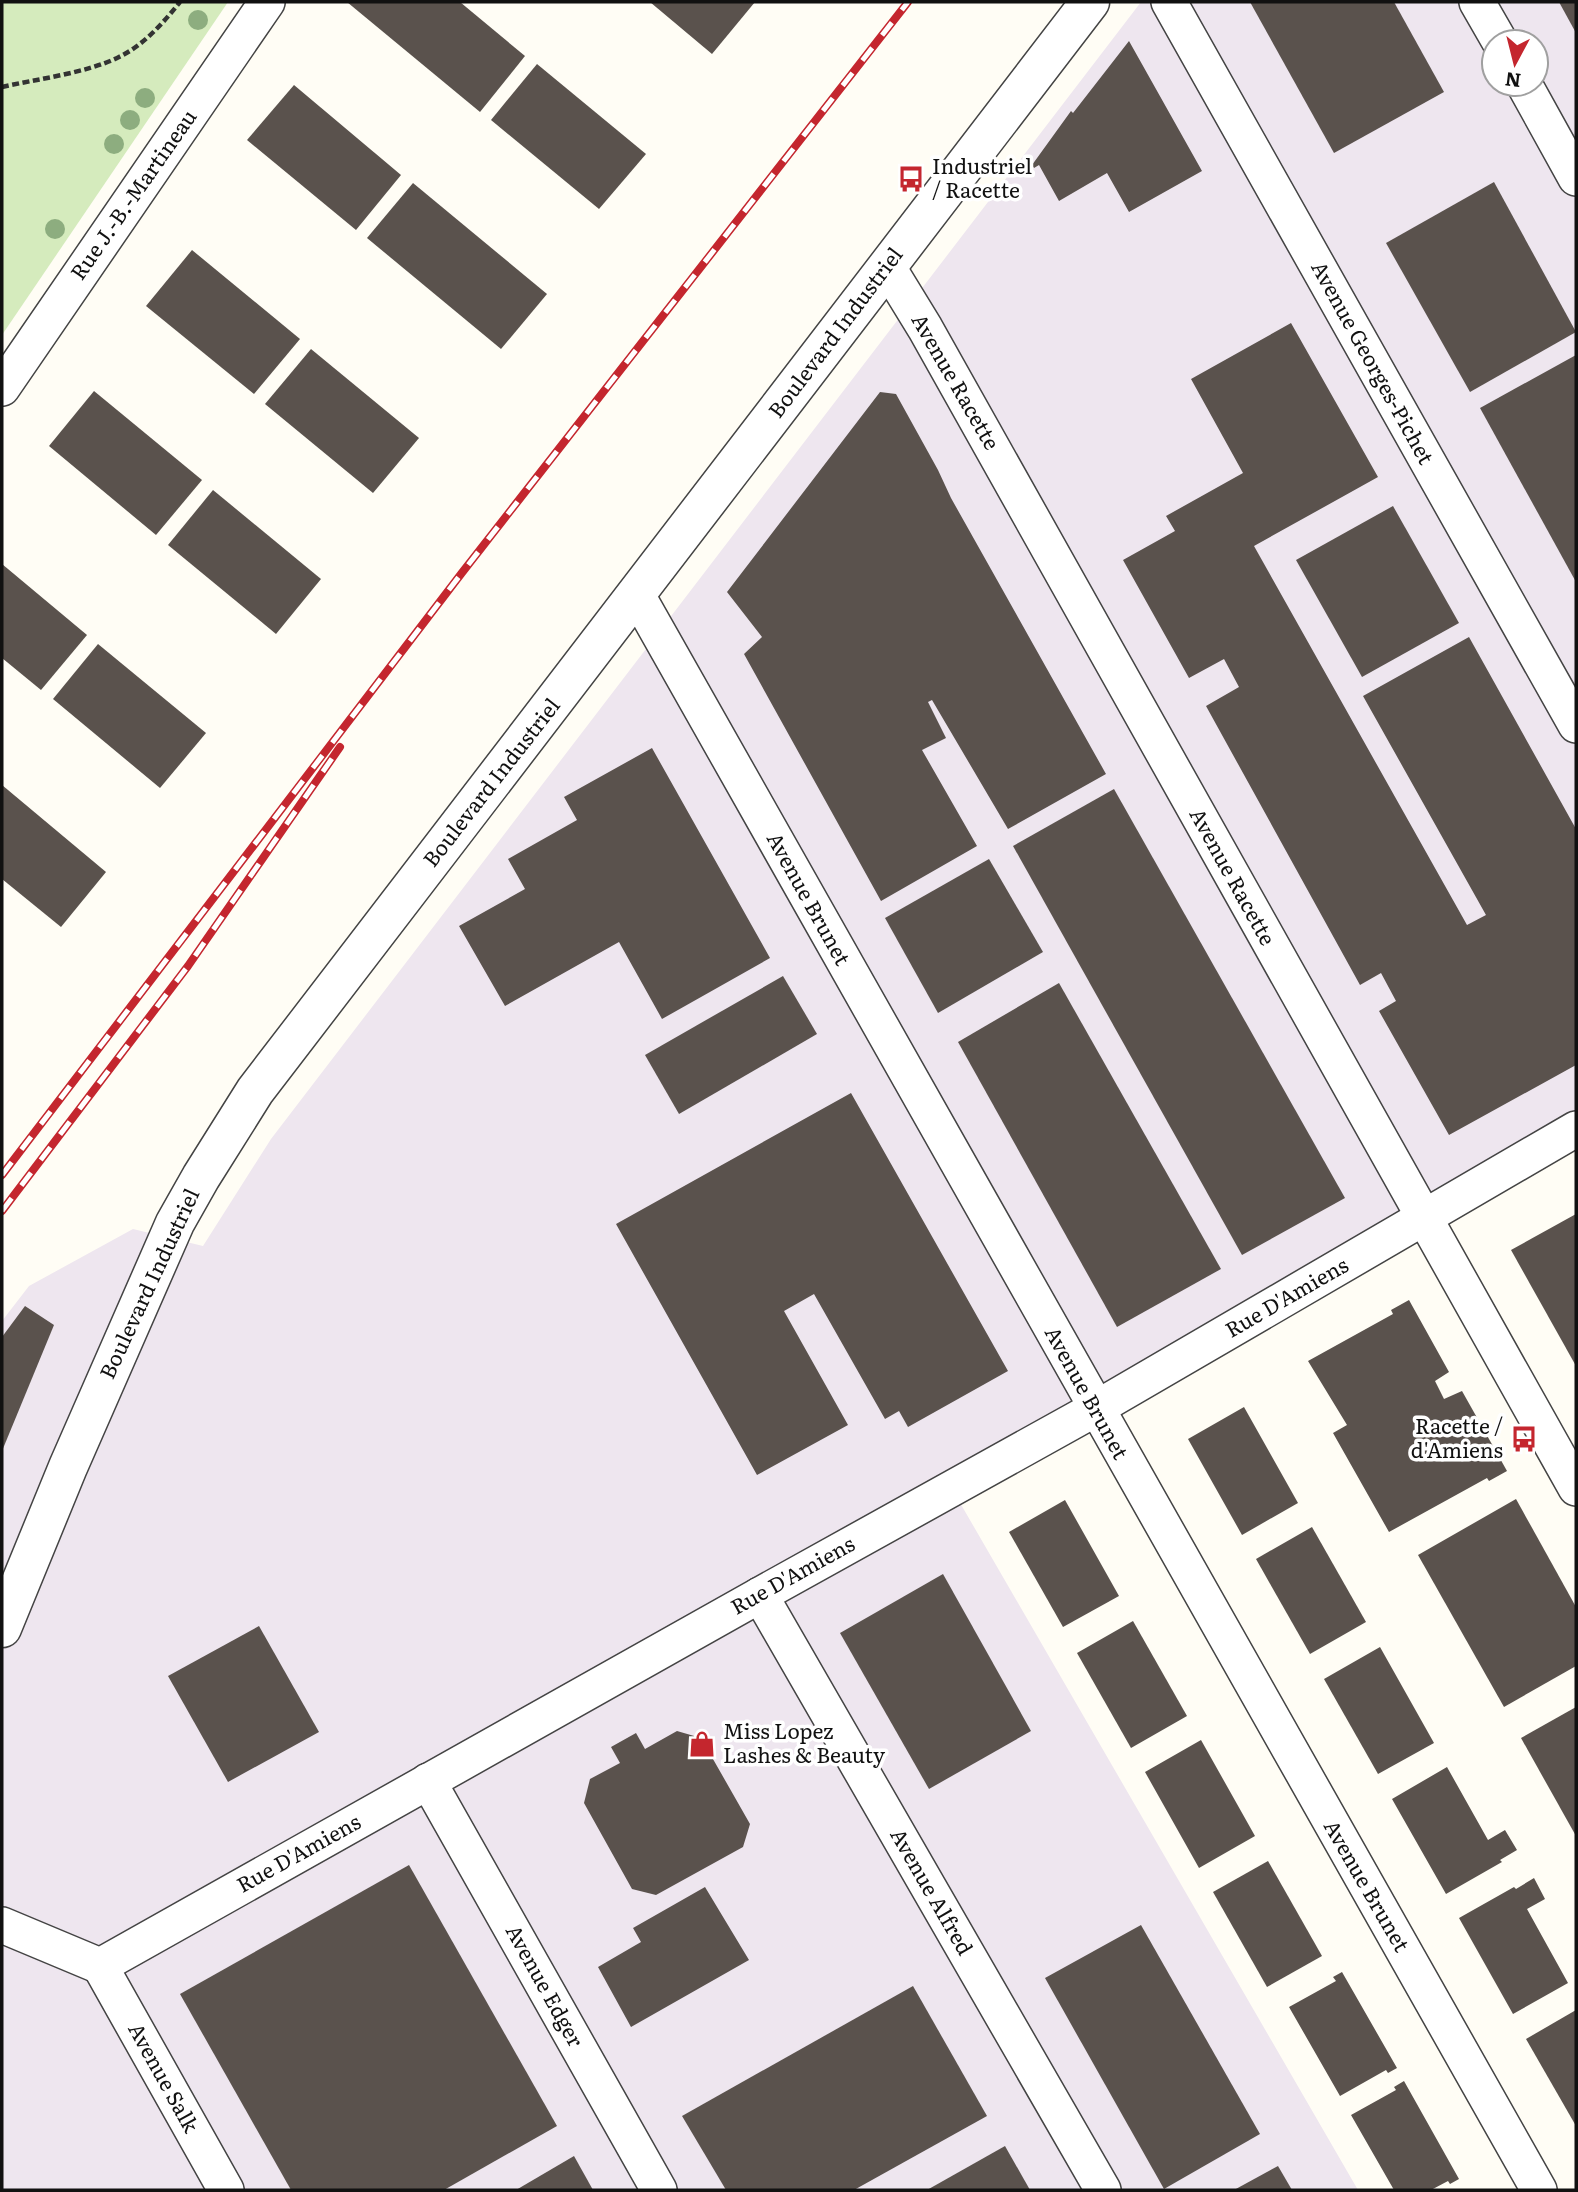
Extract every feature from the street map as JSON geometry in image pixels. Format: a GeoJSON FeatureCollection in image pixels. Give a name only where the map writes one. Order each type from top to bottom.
{"type":"FeatureCollection","features":[{"type":"Feature","properties":{"kind":"street","name":"Rue J.-B.-Martineau"},"geometry":{"type":"LineString","coordinates":[[2,388],[267,2]]}},
{"type":"Feature","properties":{"kind":"street","name":"Boulevard Industriel"},"geometry":{"type":"LineString","coordinates":[[2,1629],[175,1223],[255,1091],[1090,2]]}},
{"type":"Feature","properties":{"kind":"street","name":"Avenue Georges-Pichet"},"geometry":{"type":"LineString","coordinates":[[1168,2],[1576,724]]}},
{"type":"Feature","properties":{"kind":"street"},"geometry":{"type":"LineString","coordinates":[[1478,2],[1492,28]]}},
{"type":"Feature","properties":{"kind":"street"},"geometry":{"type":"LineString","coordinates":[[1532,98],[1576,178]]}},
{"type":"Feature","properties":{"kind":"street","name":"Avenue Racette"},"geometry":{"type":"LineString","coordinates":[[887,267],[932,340],[1576,1488]]}},
{"type":"Feature","properties":{"kind":"street","name":"Avenue Brunet"},"geometry":{"type":"LineString","coordinates":[[636,595],[1539,2190]]}},
{"type":"Feature","properties":{"kind":"street","name":"Rue D'Amiens"},"geometry":{"type":"LineString","coordinates":[[100,1966],[1095,1409],[1576,1129]]}},
{"type":"Feature","properties":{"kind":"street","name":"Avenue Alfred"},"geometry":{"type":"LineString","coordinates":[[760,1595],[1103,2190]]}},
{"type":"Feature","properties":{"kind":"street","name":"Avenue Edger"},"geometry":{"type":"LineString","coordinates":[[428,1781],[659,2190]]}},
{"type":"Feature","properties":{"kind":"street"},"geometry":{"type":"LineString","coordinates":[[2,1925],[100,1966]]}},
{"type":"Feature","properties":{"kind":"street","name":"Avenue Salk"},"geometry":{"type":"LineString","coordinates":[[100,1966],[226,2190]]}},
{"type":"Feature","properties":{"kind":"path"},"geometry":{"type":"LineString","coordinates":[[2,88],[105,63],[122,56],[145,40],[180,2]]}},
{"type":"Feature","properties":{"kind":"shaded area"},"geometry":{"type":"Polygon","coordinates":[[[1141,2],[1576,2],[1576,1129],[952,1489],[1358,2190],[2,2190],[2,1321],[29,1286],[133,1229],[203,1246],[271,1139],[1141,2]]]}},
{"type":"Feature","properties":{"kind":"green space"},"geometry":{"type":"Polygon","coordinates":[[[2,2],[228,2],[2,335],[2,2]]]}},
{"type":"Feature","properties":{"kind":"building"},"geometry":{"type":"Polygon","coordinates":[[[347,2],[460,2],[525,56],[480,112],[347,2]]]}},
{"type":"Feature","properties":{"kind":"building"},"geometry":{"type":"Polygon","coordinates":[[[650,2],[755,2],[712,54],[650,2]]]}},
{"type":"Feature","properties":{"kind":"building"},"geometry":{"type":"Polygon","coordinates":[[[1250,2],[1394,2],[1444,92],[1334,153],[1250,2]]]}},
{"type":"Feature","properties":{"kind":"building"},"geometry":{"type":"Polygon","coordinates":[[[1559,2],[1576,2],[1576,33],[1559,2]]]}},
{"type":"Feature","properties":{"kind":"building"},"geometry":{"type":"Polygon","coordinates":[[[1129,41],[1202,171],[1129,212],[1107,173],[1059,201],[1039,165],[1034,168],[1032,165],[1071,111],[1073,113],[1129,41]]]}},
{"type":"Feature","properties":{"kind":"building"},"geometry":{"type":"Polygon","coordinates":[[[537,64],[646,154],[599,209],[491,120],[537,64]]]}},
{"type":"Feature","properties":{"kind":"building"},"geometry":{"type":"Polygon","coordinates":[[[294,85],[401,175],[356,230],[247,140],[294,85]]]}},
{"type":"Feature","properties":{"kind":"building"},"geometry":{"type":"Polygon","coordinates":[[[1494,182],[1576,332],[1470,392],[1386,243],[1494,182]]]}},
{"type":"Feature","properties":{"kind":"building"},"geometry":{"type":"Polygon","coordinates":[[[413,183],[547,294],[501,349],[367,238],[413,183]]]}},
{"type":"Feature","properties":{"kind":"building"},"geometry":{"type":"Polygon","coordinates":[[[192,250],[300,339],[254,394],[146,306],[192,250]]]}},
{"type":"Feature","properties":{"kind":"building"},"geometry":{"type":"Polygon","coordinates":[[[1291,323],[1378,477],[1254,546],[1467,925],[1486,915],[1363,696],[1469,637],[1576,829],[1576,1065],[1449,1135],[1379,1011],[1396,1001],[1381,973],[1360,985],[1206,706],[1239,687],[1224,659],[1189,678],[1123,560],[1175,531],[1166,516],[1243,473],[1191,379],[1291,323]]]}},
{"type":"Feature","properties":{"kind":"building"},"geometry":{"type":"Polygon","coordinates":[[[311,349],[419,438],[373,493],[265,404],[311,349]]]}},
{"type":"Feature","properties":{"kind":"building"},"geometry":{"type":"Polygon","coordinates":[[[1576,355],[1576,582],[1480,408],[1576,355]]]}},
{"type":"Feature","properties":{"kind":"building"},"geometry":{"type":"Polygon","coordinates":[[[94,391],[202,480],[156,535],[49,446],[94,391]]]}},
{"type":"Feature","properties":{"kind":"building"},"geometry":{"type":"Polygon","coordinates":[[[880,392],[896,394],[951,498],[1106,774],[1008,829],[932,700],[928,702],[946,738],[922,750],[977,846],[881,901],[744,654],[762,637],[727,592],[880,392]]]}},
{"type":"Feature","properties":{"kind":"building"},"geometry":{"type":"Polygon","coordinates":[[[213,490],[321,579],[276,634],[168,545],[213,490]]]}},
{"type":"Feature","properties":{"kind":"building"},"geometry":{"type":"Polygon","coordinates":[[[1393,506],[1459,623],[1362,677],[1296,560],[1393,506]]]}},
{"type":"Feature","properties":{"kind":"building"},"geometry":{"type":"Polygon","coordinates":[[[2,564],[87,635],[41,690],[2,658],[2,564]]]}},
{"type":"Feature","properties":{"kind":"building"},"geometry":{"type":"Polygon","coordinates":[[[98,644],[206,733],[160,788],[53,699],[98,644]]]}},
{"type":"Feature","properties":{"kind":"building"},"geometry":{"type":"Polygon","coordinates":[[[652,748],[770,958],[662,1019],[619,942],[505,1006],[459,926],[525,889],[508,859],[577,820],[564,797],[652,748]]]}},
{"type":"Feature","properties":{"kind":"building"},"geometry":{"type":"Polygon","coordinates":[[[2,785],[106,872],[61,927],[2,879],[2,785]]]}},
{"type":"Feature","properties":{"kind":"building"},"geometry":{"type":"Polygon","coordinates":[[[1114,789],[1345,1198],[1242,1255],[1013,846],[1114,789]]]}},
{"type":"Feature","properties":{"kind":"building"},"geometry":{"type":"Polygon","coordinates":[[[989,859],[1043,952],[938,1013],[885,918],[989,859]]]}},
{"type":"Feature","properties":{"kind":"building"},"geometry":{"type":"Polygon","coordinates":[[[783,976],[817,1034],[679,1114],[645,1055],[783,976]]]}},
{"type":"Feature","properties":{"kind":"building"},"geometry":{"type":"Polygon","coordinates":[[[1059,983],[1221,1269],[1117,1327],[958,1042],[1059,983]]]}},
{"type":"Feature","properties":{"kind":"building"},"geometry":{"type":"Polygon","coordinates":[[[851,1093],[1008,1371],[908,1427],[899,1411],[885,1419],[814,1294],[784,1311],[848,1425],[757,1475],[616,1224],[851,1093]]]}},
{"type":"Feature","properties":{"kind":"building"},"geometry":{"type":"Polygon","coordinates":[[[1576,1214],[1576,1366],[1511,1250],[1576,1214]]]}},
{"type":"Feature","properties":{"kind":"building"},"geometry":{"type":"Polygon","coordinates":[[[1409,1300],[1449,1372],[1435,1381],[1444,1399],[1462,1391],[1507,1471],[1489,1481],[1487,1478],[1389,1532],[1333,1433],[1347,1425],[1308,1361],[1393,1314],[1391,1310],[1409,1300]]]}},
{"type":"Feature","properties":{"kind":"building"},"geometry":{"type":"Polygon","coordinates":[[[25,1306],[54,1325],[2,1451],[2,1337],[25,1306]]]}},
{"type":"Feature","properties":{"kind":"building"},"geometry":{"type":"Polygon","coordinates":[[[1244,1407],[1298,1503],[1242,1535],[1188,1439],[1244,1407]]]}},
{"type":"Feature","properties":{"kind":"building"},"geometry":{"type":"Polygon","coordinates":[[[1516,1499],[1576,1607],[1576,1666],[1504,1707],[1418,1555],[1516,1499]]]}},
{"type":"Feature","properties":{"kind":"building"},"geometry":{"type":"Polygon","coordinates":[[[1065,1500],[1119,1596],[1063,1627],[1009,1532],[1065,1500]]]}},
{"type":"Feature","properties":{"kind":"building"},"geometry":{"type":"Polygon","coordinates":[[[1312,1527],[1366,1622],[1310,1654],[1256,1559],[1312,1527]]]}},
{"type":"Feature","properties":{"kind":"building"},"geometry":{"type":"Polygon","coordinates":[[[943,1574],[1031,1731],[929,1789],[840,1633],[943,1574]]]}},
{"type":"Feature","properties":{"kind":"building"},"geometry":{"type":"Polygon","coordinates":[[[1133,1621],[1187,1716],[1131,1748],[1077,1653],[1133,1621]]]}},
{"type":"Feature","properties":{"kind":"building"},"geometry":{"type":"Polygon","coordinates":[[[259,1626],[319,1732],[228,1782],[168,1676],[259,1626]]]}},
{"type":"Feature","properties":{"kind":"building"},"geometry":{"type":"Polygon","coordinates":[[[1380,1647],[1434,1743],[1378,1774],[1324,1679],[1380,1647]]]}},
{"type":"Feature","properties":{"kind":"building"},"geometry":{"type":"Polygon","coordinates":[[[1576,1707],[1576,1836],[1521,1738],[1576,1707]]]}},
{"type":"Feature","properties":{"kind":"building"},"geometry":{"type":"Polygon","coordinates":[[[677,1731],[701,1738],[750,1824],[743,1847],[656,1895],[632,1889],[584,1803],[590,1779],[620,1763],[611,1747],[636,1733],[645,1749],[677,1731]]]}},
{"type":"Feature","properties":{"kind":"building"},"geometry":{"type":"Polygon","coordinates":[[[1201,1740],[1255,1836],[1199,1868],[1145,1772],[1201,1740]]]}},
{"type":"Feature","properties":{"kind":"building"},"geometry":{"type":"Polygon","coordinates":[[[1447,1767],[1488,1840],[1505,1830],[1517,1850],[1500,1860],[1502,1862],[1446,1894],[1392,1799],[1447,1767]]]}},
{"type":"Feature","properties":{"kind":"building"},"geometry":{"type":"Polygon","coordinates":[[[1268,1861],[1322,1956],[1267,1987],[1213,1892],[1268,1861]]]}},
{"type":"Feature","properties":{"kind":"building"},"geometry":{"type":"Polygon","coordinates":[[[409,1865],[557,2126],[444,2190],[291,2190],[180,1994],[409,1865]]]}},
{"type":"Feature","properties":{"kind":"building"},"geometry":{"type":"Polygon","coordinates":[[[1534,1878],[1545,1899],[1527,1909],[1568,1983],[1513,2014],[1459,1918],[1534,1878]]]}},
{"type":"Feature","properties":{"kind":"building"},"geometry":{"type":"Polygon","coordinates":[[[705,1887],[749,1960],[631,2027],[598,1967],[641,1942],[633,1928],[705,1887]]]}},
{"type":"Feature","properties":{"kind":"building"},"geometry":{"type":"Polygon","coordinates":[[[1141,1925],[1260,2134],[1164,2189],[1045,1978],[1141,1925]]]}},
{"type":"Feature","properties":{"kind":"building"},"geometry":{"type":"Polygon","coordinates":[[[1342,1972],[1397,2068],[1388,2073],[1386,2070],[1340,2096],[1289,2007],[1336,1981],[1333,1977],[1342,1972]]]}},
{"type":"Feature","properties":{"kind":"building"},"geometry":{"type":"Polygon","coordinates":[[[913,1986],[987,2116],[854,2190],[726,2190],[682,2116],[913,1986]]]}},
{"type":"Feature","properties":{"kind":"building"},"geometry":{"type":"Polygon","coordinates":[[[1576,2010],[1576,2126],[1526,2039],[1576,2010]]]}},
{"type":"Feature","properties":{"kind":"building"},"geometry":{"type":"Polygon","coordinates":[[[1404,2081],[1459,2179],[1450,2184],[1448,2181],[1431,2190],[1394,2190],[1351,2115],[1396,2090],[1394,2087],[1404,2081]]]}},
{"type":"Feature","properties":{"kind":"building"},"geometry":{"type":"Polygon","coordinates":[[[1005,2146],[1030,2190],[927,2190],[1005,2146]]]}},
{"type":"Feature","properties":{"kind":"building"},"geometry":{"type":"Polygon","coordinates":[[[574,2156],[593,2190],[516,2190],[574,2156]]]}},
{"type":"Feature","properties":{"kind":"building"},"geometry":{"type":"Polygon","coordinates":[[[1278,2166],[1292,2190],[1234,2190],[1278,2166]]]}},
{"type":"Feature","properties":{"kind":"railway"},"geometry":{"type":"LineString","coordinates":[[2,1175],[461,574],[908,2]]}},
{"type":"Feature","properties":{"kind":"railway"},"geometry":{"type":"LineString","coordinates":[[2,1211],[188,966],[340,747]]}},
{"type":"Feature","properties":{"kind":"place","name":"Industriel / Racette"},"geometry":{"type":"Point","coordinates":[911,179]}},
{"type":"Feature","properties":{"kind":"place","name":"Racette / d'Amiens"},"geometry":{"type":"Point","coordinates":[1524,1439]}},
{"type":"Feature","properties":{"kind":"place","name":"Miss Lopez Lashes & Beauty"},"geometry":{"type":"Point","coordinates":[702,1744]}}]}
